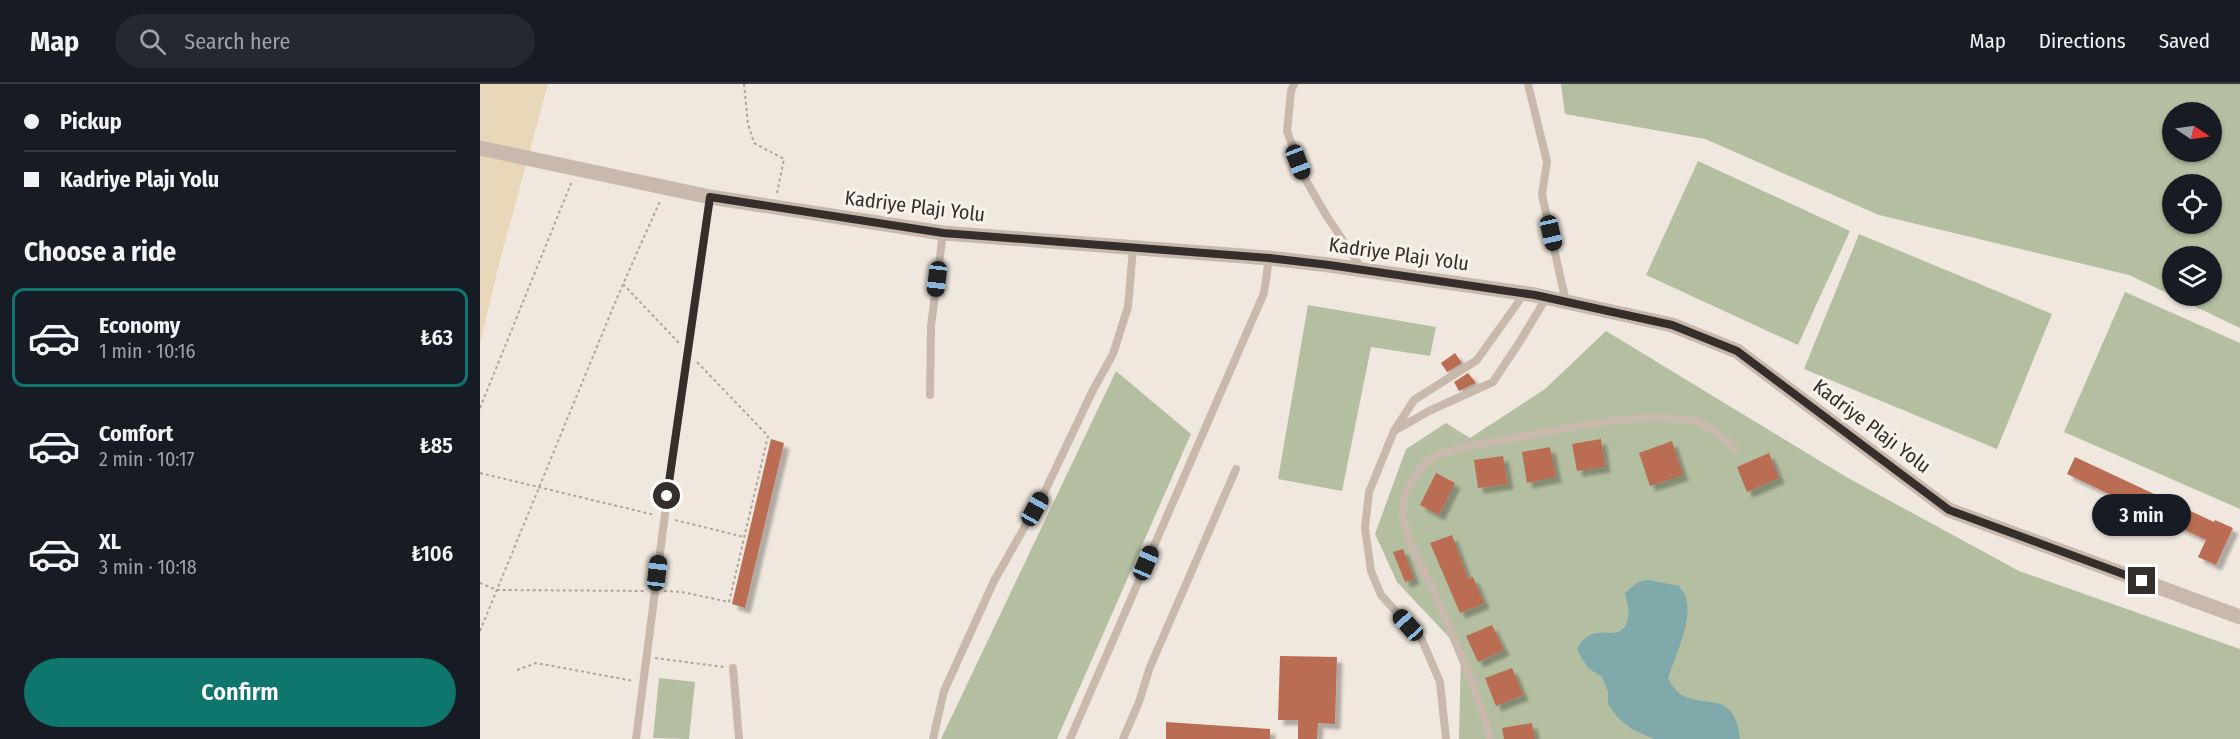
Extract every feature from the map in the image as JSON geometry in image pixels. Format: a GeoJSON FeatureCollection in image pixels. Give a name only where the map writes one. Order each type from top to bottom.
{"type":"FeatureCollection","features":[{"type":"Feature","properties":{"kind":"street","name":"Kadriye Plajı Yolu"},"geometry":{"type":"LineString","coordinates":[[480,148],[710,197],[943,233],[1269,258],[1546,297],[1672,325],[1737,351],[1949,510],[2240,617]]}},
{"type":"Feature","properties":{"kind":"lane"},"geometry":{"type":"LineString","coordinates":[[1528,84],[1547,162],[1542,195],[1566,302]]}},
{"type":"Feature","properties":{"kind":"lane"},"geometry":{"type":"LineString","coordinates":[[1292,86],[1287,131],[1304,177],[1363,270]]}},
{"type":"Feature","properties":{"kind":"lane"},"geometry":{"type":"LineString","coordinates":[[636,739],[664,517],[710,197]]}},
{"type":"Feature","properties":{"kind":"lane"},"geometry":{"type":"LineString","coordinates":[[930,395],[931,326],[943,233]]}},
{"type":"Feature","properties":{"kind":"lane"},"geometry":{"type":"LineString","coordinates":[[933,739],[944,691],[994,581],[1045,491],[1092,392],[1113,354],[1128,307],[1133,248]]}},
{"type":"Feature","properties":{"kind":"lane"},"geometry":{"type":"LineString","coordinates":[[1070,739],[1264,293],[1269,258]]}},
{"type":"Feature","properties":{"kind":"lane"},"geometry":{"type":"LineString","coordinates":[[1446,739],[1440,682],[1422,640],[1381,595],[1371,571],[1365,528],[1369,492],[1394,431],[1414,400],[1478,360],[1524,294]]}},
{"type":"Feature","properties":{"kind":"lane"},"geometry":{"type":"LineString","coordinates":[[1394,431],[1429,411],[1493,382],[1519,344],[1546,297]]}},
{"type":"Feature","properties":{"kind":"lane"},"geometry":{"type":"LineString","coordinates":[[1490,739],[1462,662],[1406,528],[1403,504],[1414,475],[1432,458],[1463,447],[1590,424],[1652,418],[1696,421],[1716,432],[1735,449]]}},
{"type":"Feature","properties":{"kind":"lane"},"geometry":{"type":"LineString","coordinates":[[1123,739],[1139,702],[1150,667],[1236,469]]}},
{"type":"Feature","properties":{"kind":"lane"},"geometry":{"type":"LineString","coordinates":[[733,668],[739,739]]}},
{"type":"Feature","properties":{"kind":"path"},"geometry":{"type":"LineString","coordinates":[[744,84],[747,124],[754,143],[783,159],[775,208]]}},
{"type":"Feature","properties":{"kind":"path"},"geometry":{"type":"LineString","coordinates":[[480,408],[577,170]]}},
{"type":"Feature","properties":{"kind":"path"},"geometry":{"type":"LineString","coordinates":[[480,631],[616,298],[666,188]]}},
{"type":"Feature","properties":{"kind":"path"},"geometry":{"type":"LineString","coordinates":[[480,473],[744,537]]}},
{"type":"Feature","properties":{"kind":"path"},"geometry":{"type":"LineString","coordinates":[[646,656],[733,668]]}},
{"type":"Feature","properties":{"kind":"path"},"geometry":{"type":"LineString","coordinates":[[517,670],[536,663],[643,682]]}},
{"type":"Feature","properties":{"kind":"green space"},"geometry":{"type":"Polygon","coordinates":[[[1561,84],[2240,84],[2240,328],[2194,306],[2222,306],[2222,246],[2162,246],[2162,291],[2129,275],[1879,215],[1705,139],[1565,114],[1561,84]]]}},
{"type":"Feature","properties":{"kind":"green space"},"geometry":{"type":"Polygon","coordinates":[[[1698,161],[1850,231],[1798,345],[1646,275],[1698,161]]]}},
{"type":"Feature","properties":{"kind":"green space"},"geometry":{"type":"Polygon","coordinates":[[[1859,234],[2052,314],[1997,449],[1804,369],[1859,234]]]}},
{"type":"Feature","properties":{"kind":"green space"},"geometry":{"type":"Polygon","coordinates":[[[2125,292],[2240,343],[2240,509],[2064,432],[2125,292]]]}},
{"type":"Feature","properties":{"kind":"green space"},"geometry":{"type":"Polygon","coordinates":[[[1308,305],[1436,327],[1430,356],[1371,347],[1342,491],[1278,479],[1308,305]]]}},
{"type":"Feature","properties":{"kind":"green space"},"geometry":{"type":"Polygon","coordinates":[[[1606,331],[1848,478],[2019,571],[2240,649],[2240,739],[1459,739],[1461,650],[1397,582],[1375,534],[1406,449],[1446,423],[1470,438],[1545,389],[1606,331]]]}},
{"type":"Feature","properties":{"kind":"green space"},"geometry":{"type":"Polygon","coordinates":[[[1116,371],[1191,434],[1057,739],[941,739],[1116,371]]]}},
{"type":"Feature","properties":{"kind":"green space"},"geometry":{"type":"Polygon","coordinates":[[[659,678],[695,682],[689,739],[653,738],[659,678]]]}},
{"type":"Feature","properties":{"kind":"sand"},"geometry":{"type":"Polygon","coordinates":[[[480,84],[548,84],[499,264],[480,344],[480,84]]]}},
{"type":"Feature","properties":{"kind":"water"},"geometry":{"type":"Polygon","coordinates":[[[1648,580],[1679,586],[1684,593],[1688,607],[1679,649],[1668,678],[1677,691],[1687,697],[1720,704],[1729,710],[1736,720],[1740,739],[1654,739],[1632,729],[1618,718],[1608,704],[1608,691],[1602,677],[1588,668],[1577,650],[1583,640],[1590,635],[1613,633],[1625,627],[1629,612],[1625,593],[1638,582],[1648,580]]]}},
{"type":"Feature","properties":{"kind":"building"},"geometry":{"type":"Polygon","coordinates":[[[1455,353],[1462,363],[1447,372],[1441,363],[1455,353]]]}},
{"type":"Feature","properties":{"kind":"building"},"geometry":{"type":"Polygon","coordinates":[[[1468,373],[1476,383],[1459,391],[1454,382],[1468,373]]]}},
{"type":"Feature","properties":{"kind":"building"},"geometry":{"type":"Polygon","coordinates":[[[771,439],[784,443],[745,608],[732,604],[771,439]]]}},
{"type":"Feature","properties":{"kind":"building"},"geometry":{"type":"Polygon","coordinates":[[[1601,439],[1605,467],[1577,471],[1572,444],[1601,439]]]}},
{"type":"Feature","properties":{"kind":"building"},"geometry":{"type":"Polygon","coordinates":[[[1672,441],[1683,475],[1650,486],[1639,453],[1672,441]]]}},
{"type":"Feature","properties":{"kind":"building"},"geometry":{"type":"Polygon","coordinates":[[[1550,447],[1556,477],[1527,483],[1522,452],[1550,447]]]}},
{"type":"Feature","properties":{"kind":"building"},"geometry":{"type":"Polygon","coordinates":[[[1769,453],[1779,478],[1747,492],[1737,467],[1769,453]]]}},
{"type":"Feature","properties":{"kind":"building"},"geometry":{"type":"Polygon","coordinates":[[[1503,456],[1508,484],[1478,488],[1474,460],[1503,456]]]}},
{"type":"Feature","properties":{"kind":"building"},"geometry":{"type":"Polygon","coordinates":[[[2075,457],[2214,522],[2215,520],[2233,528],[2216,565],[2198,557],[2206,540],[2067,474],[2075,457]]]}},
{"type":"Feature","properties":{"kind":"building"},"geometry":{"type":"Polygon","coordinates":[[[1436,473],[1455,483],[1439,515],[1420,505],[1436,473]]]}},
{"type":"Feature","properties":{"kind":"building"},"geometry":{"type":"Polygon","coordinates":[[[1452,535],[1468,579],[1473,577],[1484,603],[1460,613],[1430,543],[1452,535]]]}},
{"type":"Feature","properties":{"kind":"building"},"geometry":{"type":"Polygon","coordinates":[[[1403,549],[1414,579],[1405,582],[1393,552],[1403,549]]]}},
{"type":"Feature","properties":{"kind":"building"},"geometry":{"type":"Polygon","coordinates":[[[1492,625],[1504,650],[1478,662],[1466,636],[1492,625]]]}},
{"type":"Feature","properties":{"kind":"building"},"geometry":{"type":"Polygon","coordinates":[[[1280,656],[1337,657],[1335,724],[1318,723],[1317,739],[1298,739],[1298,720],[1278,720],[1280,656]]]}},
{"type":"Feature","properties":{"kind":"building"},"geometry":{"type":"Polygon","coordinates":[[[1512,668],[1523,695],[1496,706],[1485,678],[1512,668]]]}},
{"type":"Feature","properties":{"kind":"building"},"geometry":{"type":"Polygon","coordinates":[[[1166,722],[1270,729],[1270,739],[1166,739],[1166,722]]]}},
{"type":"Feature","properties":{"kind":"building"},"geometry":{"type":"Polygon","coordinates":[[[1532,723],[1535,739],[1504,739],[1502,728],[1532,723]]]}},
{"type":"Feature","properties":{"kind":"route"},"geometry":{"type":"LineString","coordinates":[[667,496],[710,197],[943,233],[1269,258],[1329,265],[1535,295],[1672,325],[1737,351],[1949,510],[2142,581]]}}]}
